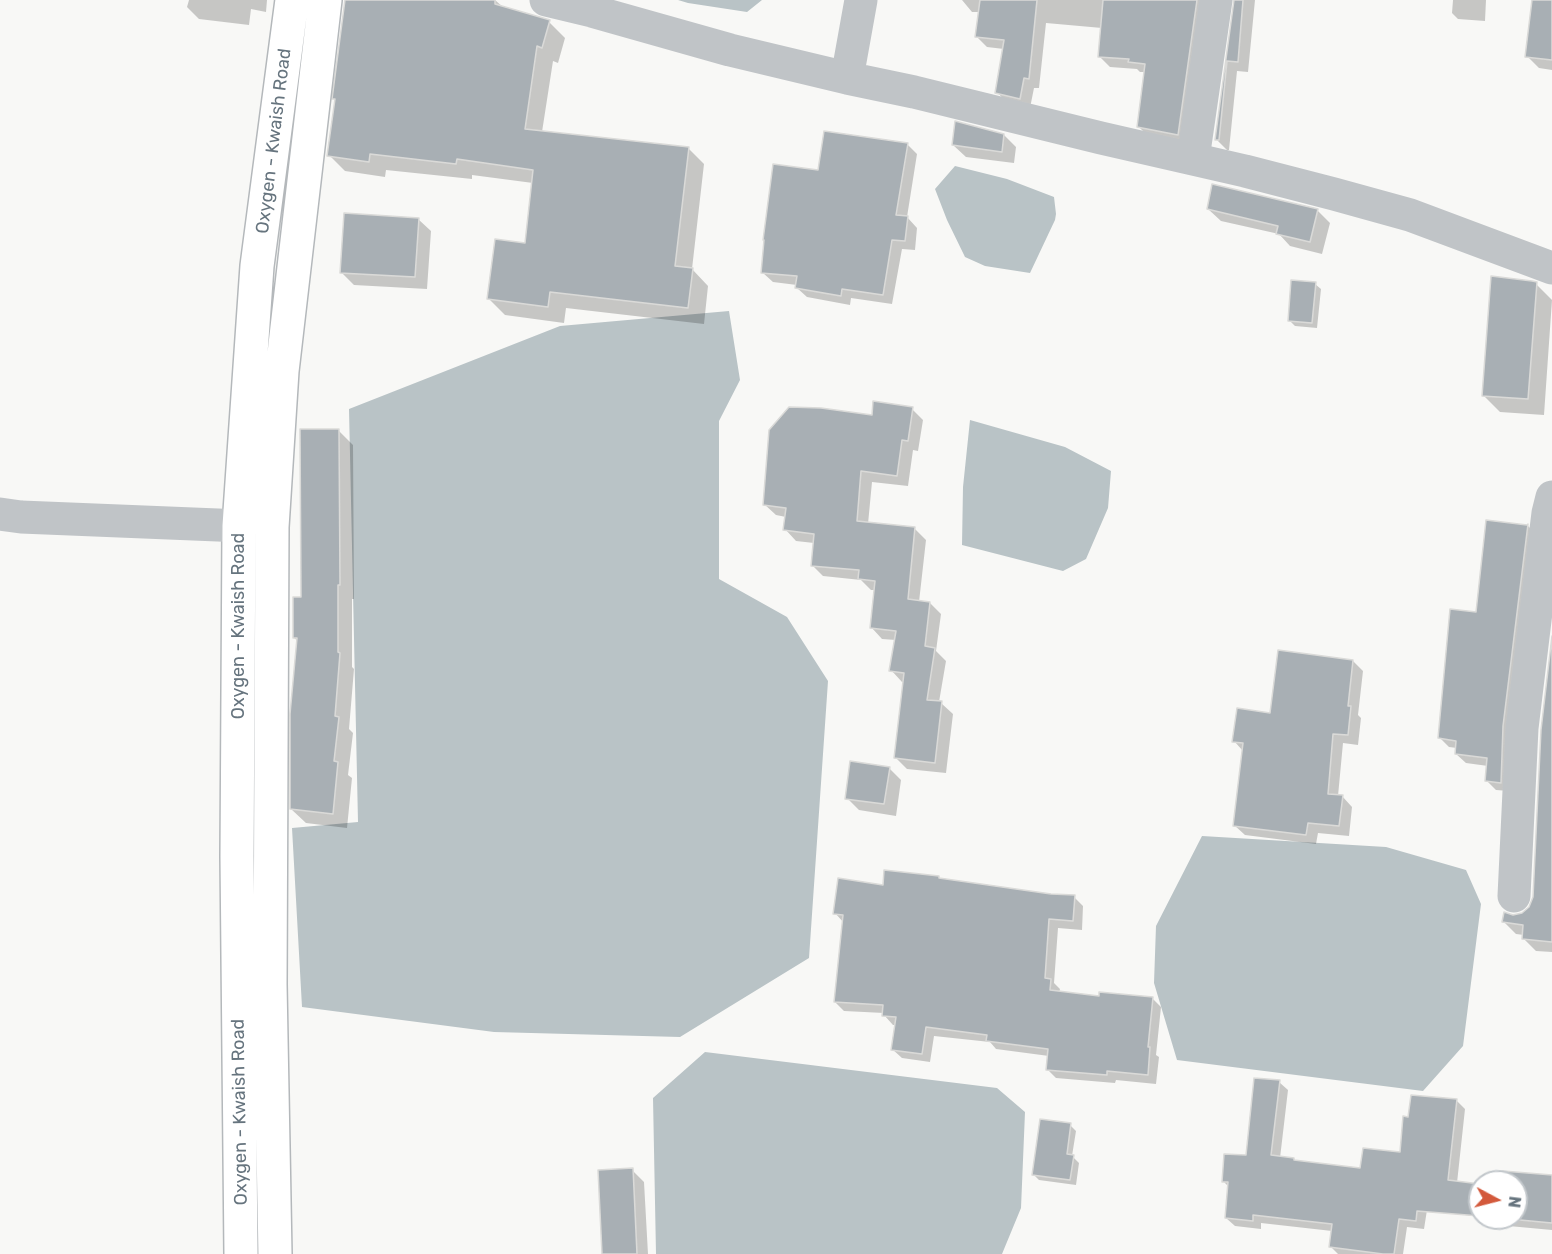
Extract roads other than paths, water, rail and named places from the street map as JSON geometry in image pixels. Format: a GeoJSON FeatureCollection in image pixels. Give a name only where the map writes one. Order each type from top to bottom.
{"type":"FeatureCollection","features":[{"type":"Feature","properties":{"kind":"main road","name":"Oxygen - Kwaish Road"},"geometry":{"type":"LineString","coordinates":[[241,1254],[237,855],[239,526],[257,266],[292,0]]}},
{"type":"Feature","properties":{"kind":"main road","name":"Oxygen - Kwaish Road"},"geometry":{"type":"LineString","coordinates":[[275,1254],[270,984],[272,527],[282,371],[325,0]]}},
{"type":"Feature","properties":{"kind":"street"},"geometry":{"type":"LineString","coordinates":[[546,0],[729,50],[914,92],[1334,194],[1410,215],[1552,268]]}},
{"type":"Feature","properties":{"kind":"street"},"geometry":{"type":"LineString","coordinates":[[847,78],[861,0]]}},
{"type":"Feature","properties":{"kind":"street"},"geometry":{"type":"LineString","coordinates":[[1193,159],[1216,0]]}},
{"type":"Feature","properties":{"kind":"street"},"geometry":{"type":"LineString","coordinates":[[1514,896],[1522,728],[1548,513],[1552,497]]}},
{"type":"Feature","properties":{"kind":"street"},"geometry":{"type":"LineString","coordinates":[[0,514],[21,517],[272,527]]}}]}
